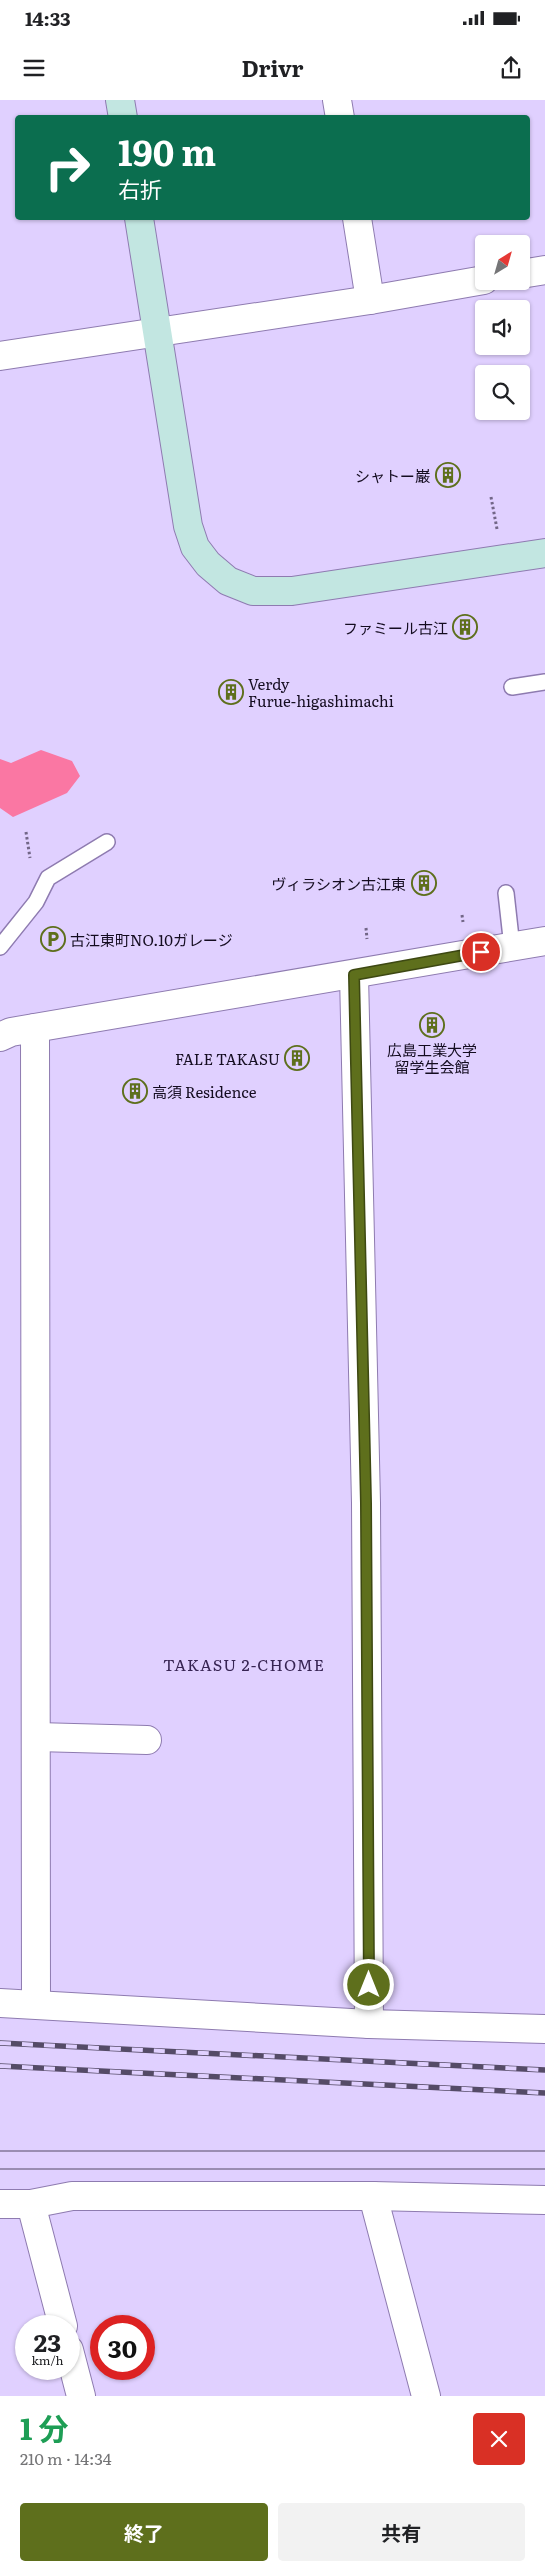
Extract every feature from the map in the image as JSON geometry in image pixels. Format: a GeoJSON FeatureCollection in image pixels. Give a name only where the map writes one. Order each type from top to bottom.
{"type":"FeatureCollection","features":[{"type":"Feature","properties":{"kind":"street"},"geometry":{"type":"LineString","coordinates":[[120,100],[122,115]]}},
{"type":"Feature","properties":{"kind":"street"},"geometry":{"type":"LineString","coordinates":[[337,100],[340,115]]}},
{"type":"Feature","properties":{"kind":"street"},"geometry":{"type":"LineString","coordinates":[[139,220],[188,526],[195,547],[208,564],[228,581],[253,591],[292,591],[545,553]]}},
{"type":"Feature","properties":{"kind":"street"},"geometry":{"type":"LineString","coordinates":[[357,220],[370,300]]}},
{"type":"Feature","properties":{"kind":"street"},"geometry":{"type":"LineString","coordinates":[[530,272],[545,270]]}},
{"type":"Feature","properties":{"kind":"street"},"geometry":{"type":"LineString","coordinates":[[0,356],[370,300],[475,282]]}},
{"type":"Feature","properties":{"kind":"street"},"geometry":{"type":"LineString","coordinates":[[0,1037],[11,1032],[545,941]]}},
{"type":"Feature","properties":{"kind":"street"},"geometry":{"type":"LineString","coordinates":[[354,975],[366,1503],[369,2024]]}},
{"type":"Feature","properties":{"kind":"street"},"geometry":{"type":"LineString","coordinates":[[35,1028],[36,2004]]}},
{"type":"Feature","properties":{"kind":"street"},"geometry":{"type":"LineString","coordinates":[[37,1737],[147,1740]]}},
{"type":"Feature","properties":{"kind":"street"},"geometry":{"type":"LineString","coordinates":[[0,2003],[369,2024],[545,2029]]}},
{"type":"Feature","properties":{"kind":"street"},"geometry":{"type":"LineString","coordinates":[[0,2204],[31,2204],[72,2196],[373,2196],[545,2200]]}},
{"type":"Feature","properties":{"kind":"street"},"geometry":{"type":"LineString","coordinates":[[373,2196],[426,2396]]}},
{"type":"Feature","properties":{"kind":"street"},"geometry":{"type":"LineString","coordinates":[[31,2204],[60,2315]]}},
{"type":"Feature","properties":{"kind":"street"},"geometry":{"type":"LineString","coordinates":[[77,2380],[81,2396]]}},
{"type":"Feature","properties":{"kind":"lane"},"geometry":{"type":"LineString","coordinates":[[512,687],[545,682]]}},
{"type":"Feature","properties":{"kind":"lane"},"geometry":{"type":"LineString","coordinates":[[0,947],[36,902],[48,878],[107,842]]}},
{"type":"Feature","properties":{"kind":"lane"},"geometry":{"type":"LineString","coordinates":[[506,893],[512,947]]}},
{"type":"Feature","properties":{"kind":"path"},"geometry":{"type":"LineString","coordinates":[[491,497],[498,536]]}},
{"type":"Feature","properties":{"kind":"shaded area"},"geometry":{"type":"Polygon","coordinates":[[[41,750],[72,761],[80,776],[67,793],[13,817],[0,808],[0,759],[11,763],[41,750]]]}},
{"type":"Feature","properties":{"kind":"tram line"},"geometry":{"type":"LineString","coordinates":[[0,2151],[545,2151]]}},
{"type":"Feature","properties":{"kind":"tram line"},"geometry":{"type":"LineString","coordinates":[[0,2169],[545,2169]]}},
{"type":"Feature","properties":{"kind":"railway"},"geometry":{"type":"LineString","coordinates":[[0,2043],[545,2070]]}},
{"type":"Feature","properties":{"kind":"railway"},"geometry":{"type":"LineString","coordinates":[[0,2066],[545,2093]]}},
{"type":"Feature","properties":{"kind":"place","name":"シャトー巌"},"geometry":{"type":"Point","coordinates":[448,475]}},
{"type":"Feature","properties":{"kind":"place","name":"ファミール古江"},"geometry":{"type":"Point","coordinates":[465,627]}},
{"type":"Feature","properties":{"kind":"place","name":"Verdy Furue-higashimachi"},"geometry":{"type":"Point","coordinates":[231,692]}},
{"type":"Feature","properties":{"kind":"place","name":"ヴィラシオン古江東"},"geometry":{"type":"Point","coordinates":[424,883]}},
{"type":"Feature","properties":{"kind":"place","name":"古江東町NO.10ガレージ"},"geometry":{"type":"Point","coordinates":[53,939]}},
{"type":"Feature","properties":{"kind":"place","name":"広島工業大学 留学生会館"},"geometry":{"type":"Point","coordinates":[432,1025]}},
{"type":"Feature","properties":{"kind":"place","name":"FALE TAKASU"},"geometry":{"type":"Point","coordinates":[297,1058]}},
{"type":"Feature","properties":{"kind":"place","name":"高須 Residence"},"geometry":{"type":"Point","coordinates":[135,1091]}},
{"type":"Feature","properties":{"kind":"district","name":"TAKASU 2-CHOME"},"geometry":{"type":"Point","coordinates":[244,1664]}},
{"type":"Feature","properties":{"kind":"route"},"geometry":{"type":"LineString","coordinates":[[369,1985],[366,1503],[354,975],[481,952]]}}]}
